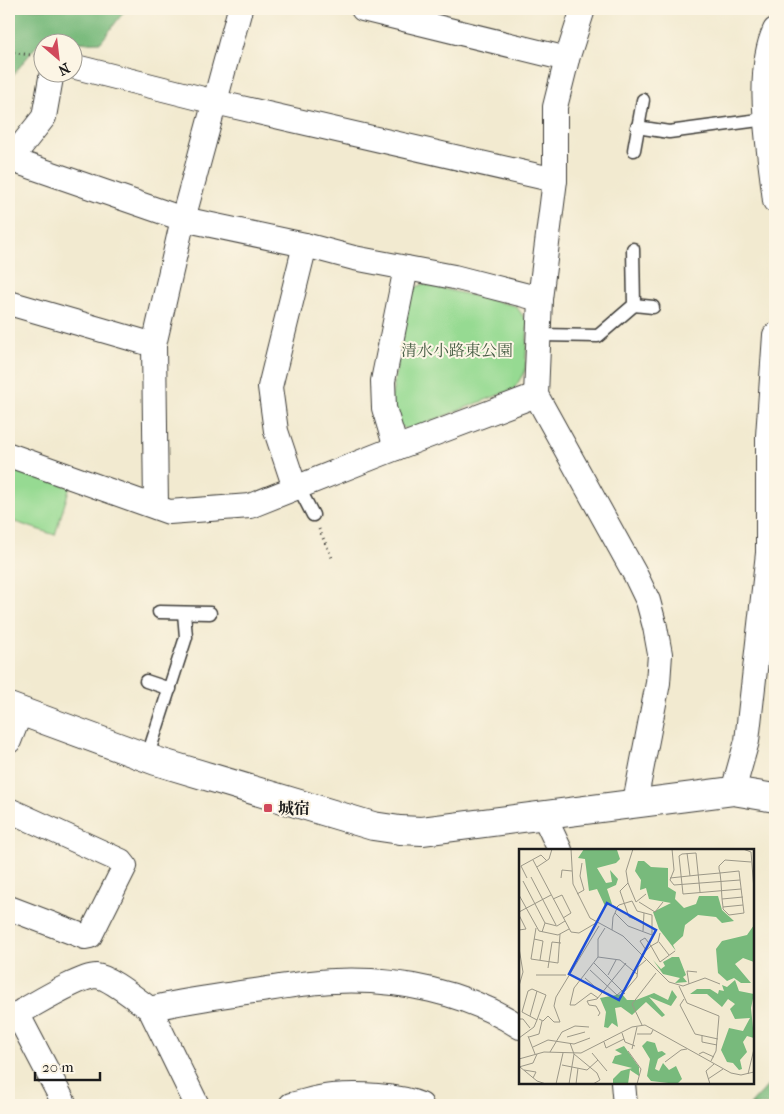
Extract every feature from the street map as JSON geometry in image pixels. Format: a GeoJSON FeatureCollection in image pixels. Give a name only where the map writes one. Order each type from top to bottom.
{"type":"FeatureCollection","features":[{"type":"Feature","properties":{"kind":"street"},"geometry":{"type":"LineString","coordinates":[[156,507],[154,345],[183,219],[240,9]]}},
{"type":"Feature","properties":{"kind":"street"},"geometry":{"type":"LineString","coordinates":[[363,9],[567,59]]}},
{"type":"Feature","properties":{"kind":"street"},"geometry":{"type":"LineString","coordinates":[[583,9],[567,59],[556,107],[555,180],[540,298],[536,395],[636,576],[648,601],[655,627],[660,654],[658,683],[635,802]]}},
{"type":"Feature","properties":{"kind":"street"},"geometry":{"type":"LineString","coordinates":[[775,30],[765,64],[766,119],[775,201]]}},
{"type":"Feature","properties":{"kind":"street"},"geometry":{"type":"LineString","coordinates":[[82,69],[215,102],[555,180]]}},
{"type":"Feature","properties":{"kind":"street"},"geometry":{"type":"LineString","coordinates":[[50,82],[44,116],[10,160],[183,219],[305,245],[354,258],[454,277],[540,298]]}},
{"type":"Feature","properties":{"kind":"street"},"geometry":{"type":"LineString","coordinates":[[297,487],[276,431],[270,387],[305,245]]}},
{"type":"Feature","properties":{"kind":"street"},"geometry":{"type":"LineString","coordinates":[[396,448],[384,408],[383,381],[406,268]]}},
{"type":"Feature","properties":{"kind":"street"},"geometry":{"type":"LineString","coordinates":[[9,303],[154,345]]}},
{"type":"Feature","properties":{"kind":"street"},"geometry":{"type":"LineString","coordinates":[[733,790],[748,741],[768,553],[768,436],[775,335]]}},
{"type":"Feature","properties":{"kind":"street"},"geometry":{"type":"LineString","coordinates":[[9,455],[169,512],[250,506],[536,395]]}},
{"type":"Feature","properties":{"kind":"street"},"geometry":{"type":"LineString","coordinates":[[9,741],[14,710],[147,758],[373,826],[400,830],[422,831],[733,790],[775,798]]}},
{"type":"Feature","properties":{"kind":"street"},"geometry":{"type":"LineString","coordinates":[[9,810],[121,861],[125,866],[90,936],[85,937],[9,908]]}},
{"type":"Feature","properties":{"kind":"street"},"geometry":{"type":"LineString","coordinates":[[544,816],[560,849]]}},
{"type":"Feature","properties":{"kind":"street"},"geometry":{"type":"LineString","coordinates":[[65,1105],[20,1017],[22,1011],[84,979],[97,976],[108,980],[150,1009],[197,1105]]}},
{"type":"Feature","properties":{"kind":"street"},"geometry":{"type":"LineString","coordinates":[[150,1009],[176,1003],[333,981],[377,981],[447,994],[488,1009],[519,1026]]}},
{"type":"Feature","properties":{"kind":"street"},"geometry":{"type":"LineString","coordinates":[[623,1084],[625,1105]]}},
{"type":"Feature","properties":{"kind":"street"},"geometry":{"type":"LineString","coordinates":[[291,1105],[331,1096],[382,1097],[421,1105]]}},
{"type":"Feature","properties":{"kind":"lane"},"geometry":{"type":"LineString","coordinates":[[634,150],[643,100]]}},
{"type":"Feature","properties":{"kind":"lane"},"geometry":{"type":"LineString","coordinates":[[637,127],[669,132],[766,119]]}},
{"type":"Feature","properties":{"kind":"lane"},"geometry":{"type":"LineString","coordinates":[[633,248],[634,305]]}},
{"type":"Feature","properties":{"kind":"lane"},"geometry":{"type":"LineString","coordinates":[[538,335],[598,336],[634,305],[653,307]]}},
{"type":"Feature","properties":{"kind":"lane"},"geometry":{"type":"LineString","coordinates":[[297,487],[312,515]]}},
{"type":"Feature","properties":{"kind":"lane"},"geometry":{"type":"LineString","coordinates":[[159,612],[210,613]]}},
{"type":"Feature","properties":{"kind":"lane"},"geometry":{"type":"LineString","coordinates":[[147,758],[186,636],[184,613]]}},
{"type":"Feature","properties":{"kind":"lane"},"geometry":{"type":"LineString","coordinates":[[146,681],[170,689]]}},
{"type":"Feature","properties":{"kind":"path"},"geometry":{"type":"LineString","coordinates":[[9,52],[32,55]]}},
{"type":"Feature","properties":{"kind":"path"},"geometry":{"type":"LineString","coordinates":[[312,515],[333,560]]}},
{"type":"Feature","properties":{"kind":"green space"},"geometry":{"type":"Polygon","coordinates":[[[9,9],[126,9],[101,42],[82,42],[82,32],[32,32],[32,52],[9,80],[9,9]]]}},
{"type":"Feature","properties":{"kind":"green space","name":"清水小路東公園"},"geometry":{"type":"Polygon","coordinates":[[[423,284],[516,306],[528,323],[525,371],[514,389],[408,430],[395,423],[390,405],[411,290],[423,284]]]}},
{"type":"Feature","properties":{"kind":"green space"},"geometry":{"type":"Polygon","coordinates":[[[9,466],[70,487],[55,535],[9,520],[9,466]]]}},
{"type":"Feature","properties":{"kind":"green space"},"geometry":{"type":"Polygon","coordinates":[[[775,1078],[775,1105],[750,1105],[775,1078]]]}},
{"type":"Feature","properties":{"kind":"place","name":"城宿"},"geometry":{"type":"Point","coordinates":[268,808]}}]}
